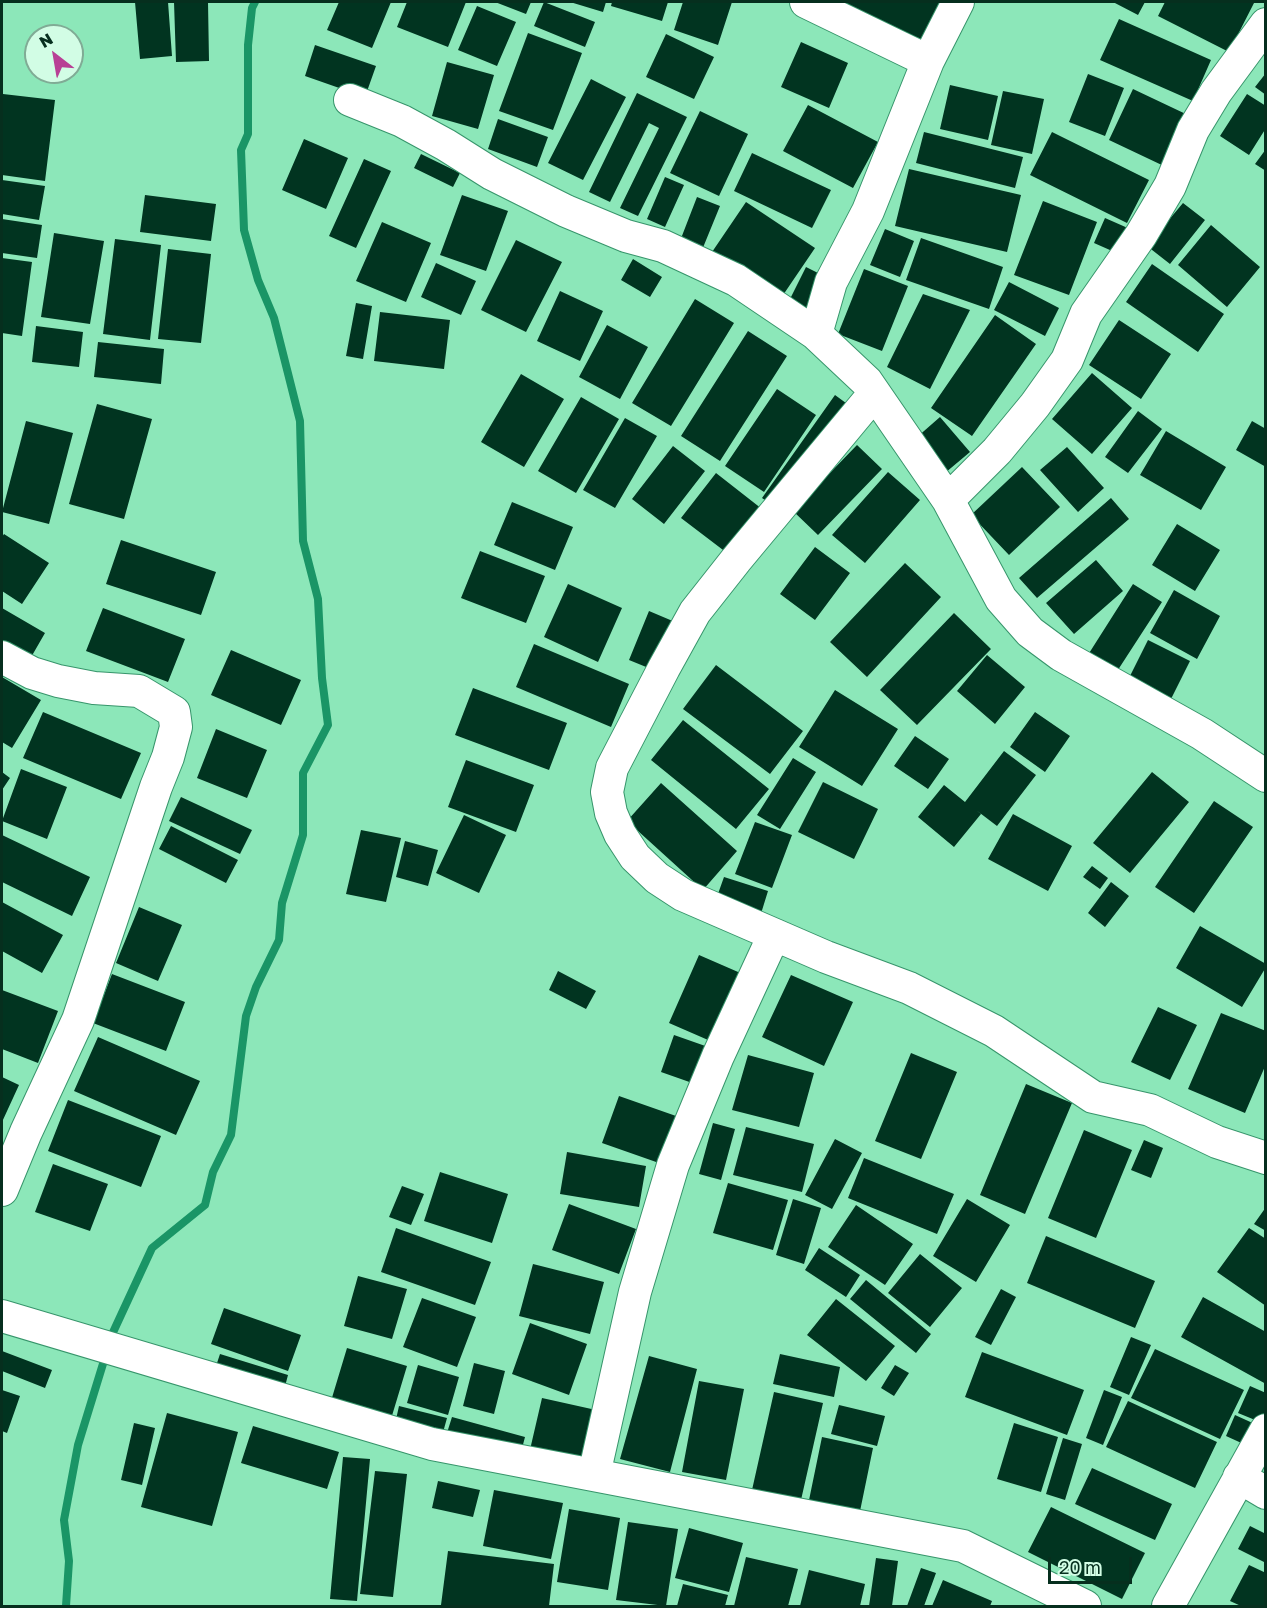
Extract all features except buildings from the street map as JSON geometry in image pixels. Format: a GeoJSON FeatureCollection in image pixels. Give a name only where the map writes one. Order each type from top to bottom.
{"type":"FeatureCollection","features":[{"type":"Feature","properties":{"kind":"street"},"geometry":{"type":"LineString","coordinates":[[806,2],[928,61]]}},
{"type":"Feature","properties":{"kind":"street"},"geometry":{"type":"LineString","coordinates":[[816,334],[831,282],[868,211],[928,61],[958,2]]}},
{"type":"Feature","properties":{"kind":"street"},"geometry":{"type":"LineString","coordinates":[[948,500],[997,451],[1035,405],[1067,360],[1086,314],[1141,235],[1170,186],[1192,130],[1216,92],[1266,24]]}},
{"type":"Feature","properties":{"kind":"street"},"geometry":{"type":"LineString","coordinates":[[350,100],[402,121],[492,174],[566,211],[627,236],[663,246],[736,280],[816,334],[867,382],[948,500],[1001,599],[1030,632],[1061,655],[1202,734],[1266,776]]}},
{"type":"Feature","properties":{"kind":"street"},"geometry":{"type":"LineString","coordinates":[[874,394],[695,612],[612,768],[607,792],[620,834],[635,857],[657,878],[683,895],[909,988],[994,1030],[1093,1097],[1150,1110],[1217,1142],[1266,1158]]}},
{"type":"Feature","properties":{"kind":"street"},"geometry":{"type":"LineString","coordinates":[[2,657],[32,674],[58,681],[94,688],[139,691],[174,712],[176,727],[168,758],[156,787],[78,1020],[2,1190]]}},
{"type":"Feature","properties":{"kind":"street"},"geometry":{"type":"LineString","coordinates":[[594,1475],[635,1292],[673,1165],[718,1056],[774,934]]}},
{"type":"Feature","properties":{"kind":"street"},"geometry":{"type":"LineString","coordinates":[[2,1316],[432,1444],[963,1546],[1085,1606]]}},
{"type":"Feature","properties":{"kind":"street"},"geometry":{"type":"LineString","coordinates":[[1168,1606],[1252,1485],[1266,1430]]}},
{"type":"Feature","properties":{"kind":"waterway"},"geometry":{"type":"LineString","coordinates":[[109,1341],[152,1248],[205,1205],[213,1172],[231,1135],[246,1016],[256,987],[279,940],[282,903],[303,835],[303,773],[328,725],[322,678],[318,599],[303,541],[300,421],[274,318],[258,280],[244,230],[241,150],[248,134],[248,45],[252,8],[255,2]]}},
{"type":"Feature","properties":{"kind":"waterway"},"geometry":{"type":"LineString","coordinates":[[66,1606],[69,1561],[64,1520],[78,1445],[106,1354]]}}]}
